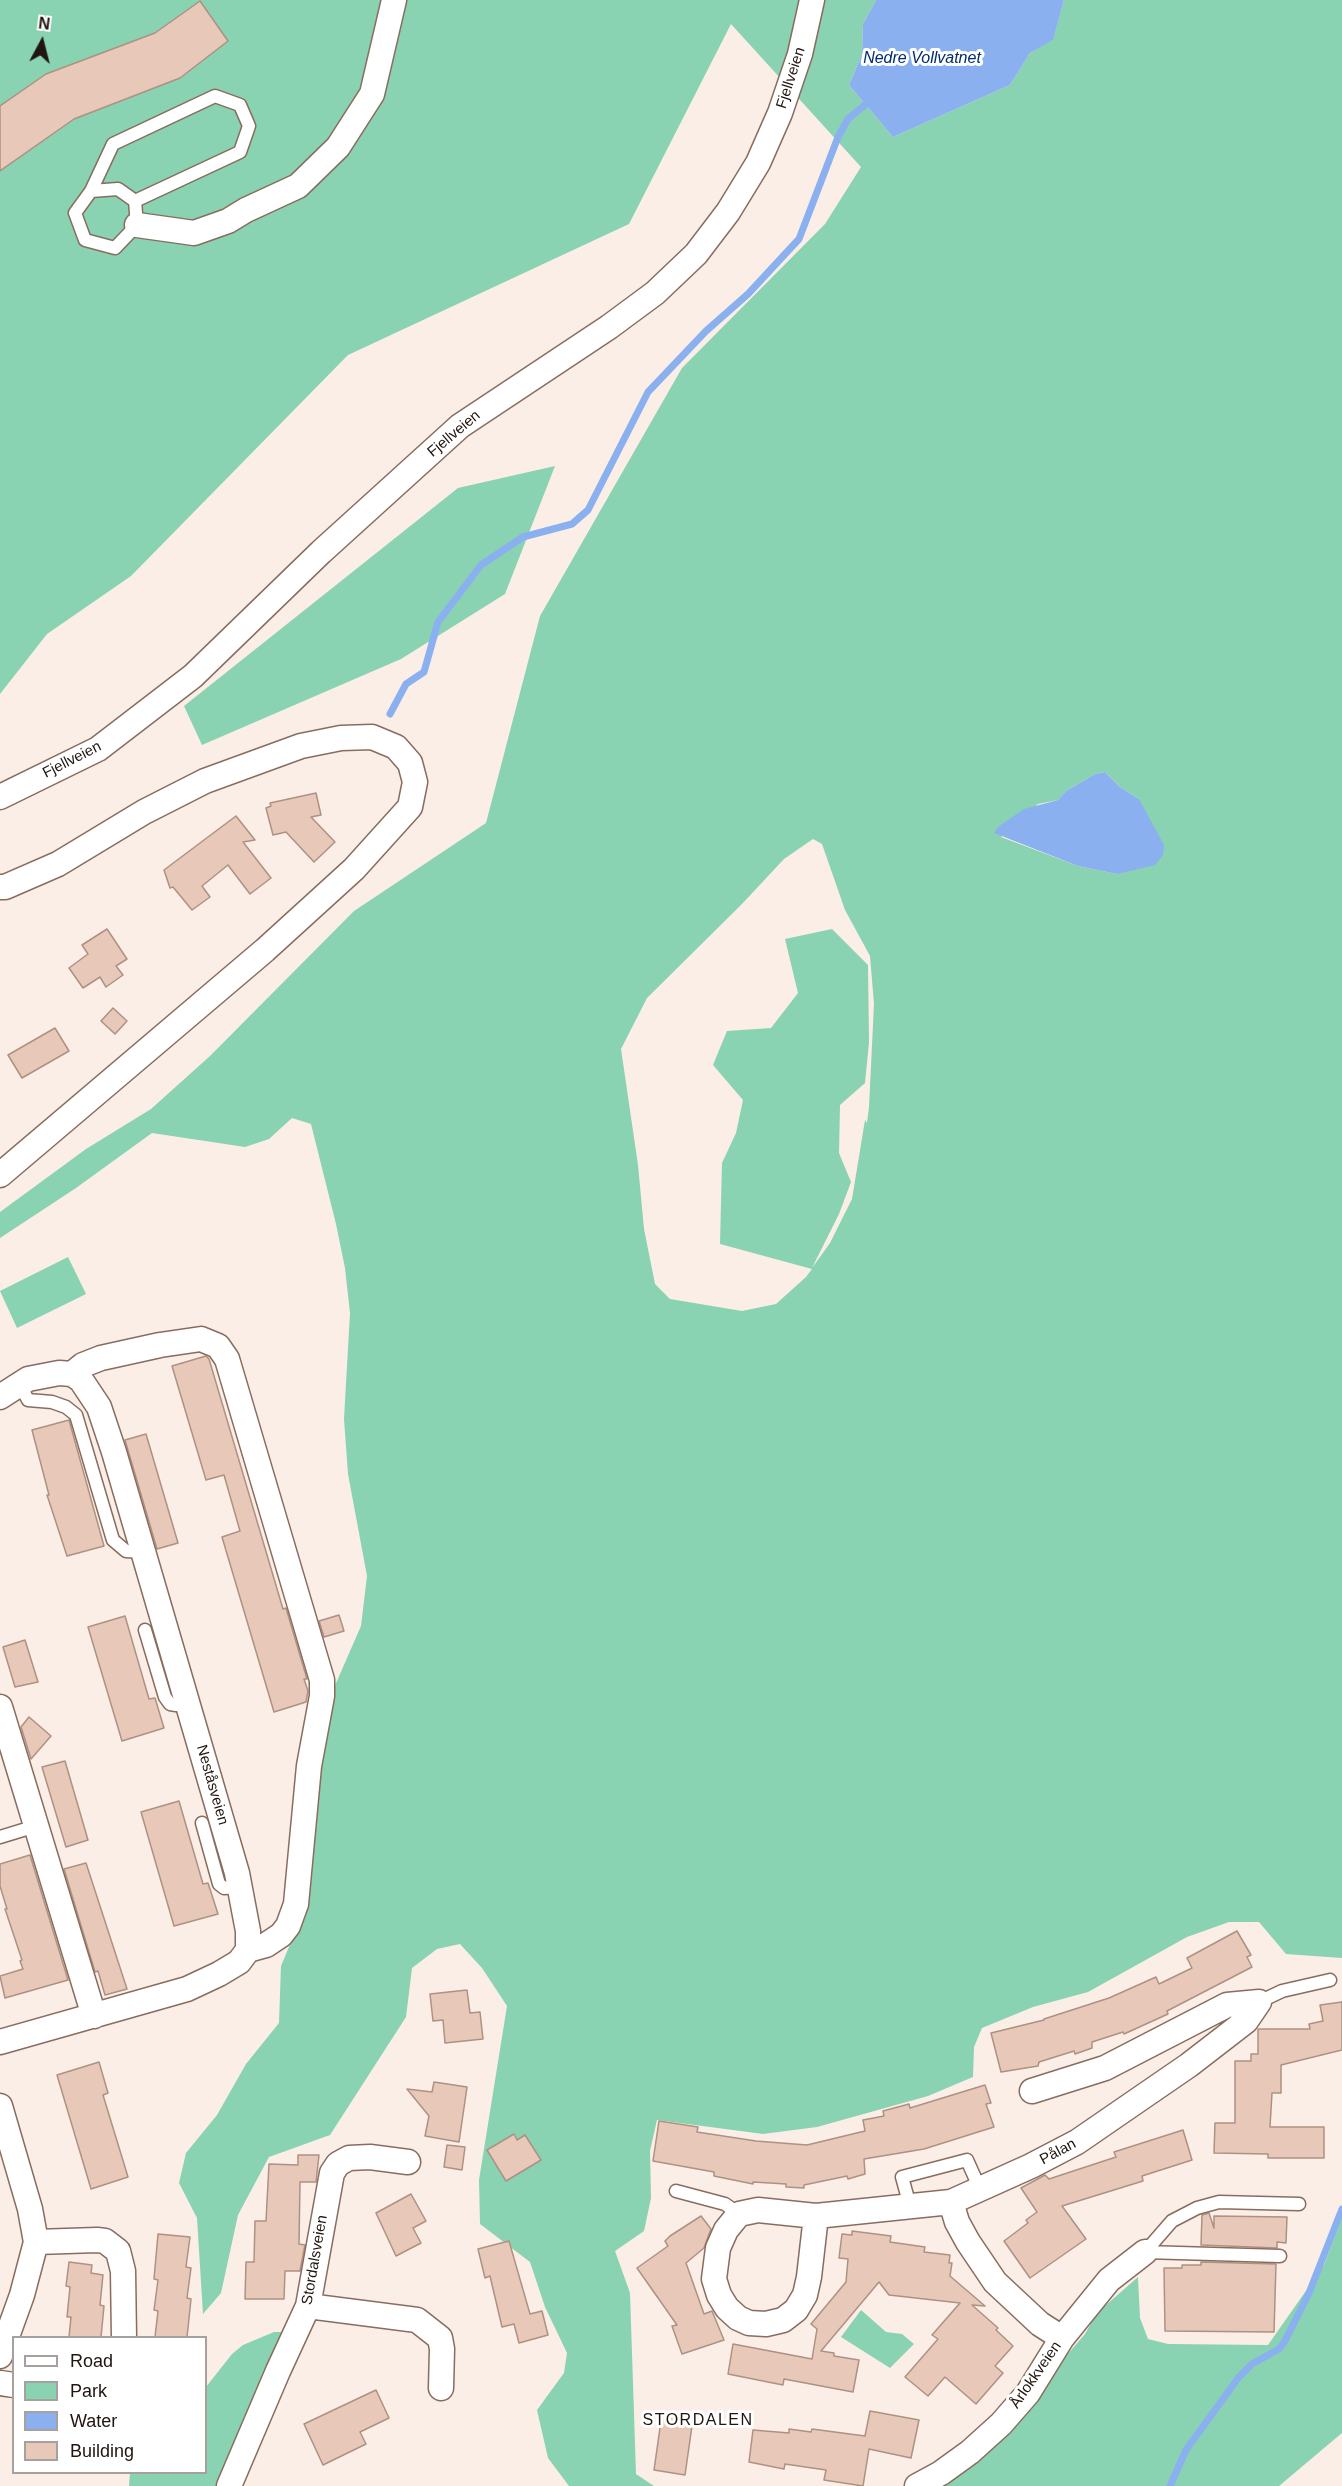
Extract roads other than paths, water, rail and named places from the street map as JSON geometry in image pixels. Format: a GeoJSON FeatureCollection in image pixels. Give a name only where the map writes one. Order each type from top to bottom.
{"type":"FeatureCollection","features":[{"type":"Feature","properties":{"kind":"street"},"geometry":{"type":"LineString","coordinates":[[137,225],[194,233],[228,221],[298,186],[338,147],[372,94],[394,0]]}},
{"type":"Feature","properties":{"kind":"street","name":"Fjellveien"},"geometry":{"type":"LineString","coordinates":[[0,797],[98,749],[183,683],[321,552],[460,426],[655,293],[696,254],[728,212],[758,164],[780,113],[800,54],[812,0]]}},
{"type":"Feature","properties":{"kind":"street"},"geometry":{"type":"LineString","coordinates":[[0,887],[5,887],[58,864],[144,812],[204,782],[301,746],[341,738],[372,737],[396,747],[410,763],[415,782],[410,807],[354,869],[265,950],[0,1175]]}},
{"type":"Feature","properties":{"kind":"street"},"geometry":{"type":"LineString","coordinates":[[0,2042],[203,1982],[239,1962],[248,1950],[266,1945],[281,1935],[288,1926],[296,1904],[309,1767],[322,1696],[322,1680],[227,1359],[218,1346],[201,1339],[160,1345],[101,1358],[83,1365],[72,1374],[59,1372],[28,1379],[10,1391]]}},
{"type":"Feature","properties":{"kind":"street","name":"Neståsveien"},"geometry":{"type":"LineString","coordinates":[[72,1374],[88,1388],[99,1407],[144,1552],[240,1887],[248,1931],[248,1950]]}},
{"type":"Feature","properties":{"kind":"street"},"geometry":{"type":"LineString","coordinates":[[0,1707],[94,2016]]}},
{"type":"Feature","properties":{"kind":"street"},"geometry":{"type":"LineString","coordinates":[[1032,2091],[1105,2068],[1227,2005],[1259,2002]]}},
{"type":"Feature","properties":{"kind":"street","name":"Pålan"},"geometry":{"type":"LineString","coordinates":[[739,2214],[758,2210],[816,2216],[951,2202],[1077,2142],[1237,2029],[1246,2021],[1259,2002]]}},
{"type":"Feature","properties":{"kind":"street"},"geometry":{"type":"LineString","coordinates":[[0,2106],[30,2209],[36,2242],[22,2295],[0,2356]]}},
{"type":"Feature","properties":{"kind":"street","name":"Stordalsveien"},"geometry":{"type":"LineString","coordinates":[[230,2486],[278,2371],[308,2307],[332,2173],[338,2164],[349,2158],[370,2157],[408,2162]]}},
{"type":"Feature","properties":{"kind":"street"},"geometry":{"type":"LineString","coordinates":[[951,2202],[957,2222],[968,2242],[995,2282],[1040,2324],[1062,2338]]}},
{"type":"Feature","properties":{"kind":"street"},"geometry":{"type":"LineString","coordinates":[[739,2214],[726,2230],[717,2248],[714,2279],[719,2295],[727,2308],[738,2318],[766,2324],[783,2320],[796,2310],[805,2295],[810,2277],[816,2216]]}},
{"type":"Feature","properties":{"kind":"street"},"geometry":{"type":"LineString","coordinates":[[36,2242],[97,2240],[105,2241],[118,2251],[123,2271],[124,2336]]}},
{"type":"Feature","properties":{"kind":"street","name":"Årlokkveien"},"geometry":{"type":"LineString","coordinates":[[917,2486],[970,2452],[1001,2424],[1028,2393],[1062,2338],[1109,2280],[1144,2252]]}},
{"type":"Feature","properties":{"kind":"street"},"geometry":{"type":"LineString","coordinates":[[308,2307],[417,2320],[440,2338],[441,2388]]}},
{"type":"Feature","properties":{"kind":"lane"},"geometry":{"type":"LineString","coordinates":[[215,96],[240,105],[249,126],[240,152],[135,201],[137,225],[115,248],[85,240],[75,213],[91,191],[113,144],[215,96]]}},
{"type":"Feature","properties":{"kind":"lane"},"geometry":{"type":"LineString","coordinates":[[91,191],[118,189],[135,201]]}},
{"type":"Feature","properties":{"kind":"lane"},"geometry":{"type":"LineString","coordinates":[[10,1391],[28,1400],[52,1402],[66,1407],[76,1415],[113,1540],[126,1551],[144,1552]]}},
{"type":"Feature","properties":{"kind":"lane"},"geometry":{"type":"LineString","coordinates":[[145,1630],[165,1697],[170,1704],[187,1702]]}},
{"type":"Feature","properties":{"kind":"lane"},"geometry":{"type":"LineString","coordinates":[[202,1823],[219,1884],[224,1888],[240,1887]]}},
{"type":"Feature","properties":{"kind":"lane"},"geometry":{"type":"LineString","coordinates":[[0,1837],[36,1826]]}},
{"type":"Feature","properties":{"kind":"lane"},"geometry":{"type":"LineString","coordinates":[[1259,2002],[1282,1991],[1330,1980]]}},
{"type":"Feature","properties":{"kind":"lane"},"geometry":{"type":"LineString","coordinates":[[910,2206],[902,2177],[967,2160],[980,2189]]}},
{"type":"Feature","properties":{"kind":"lane"},"geometry":{"type":"LineString","coordinates":[[676,2191],[725,2204],[739,2214]]}},
{"type":"Feature","properties":{"kind":"lane"},"geometry":{"type":"LineString","coordinates":[[1144,2252],[1172,2221],[1197,2208],[1219,2202],[1299,2204]]}},
{"type":"Feature","properties":{"kind":"lane"},"geometry":{"type":"LineString","coordinates":[[1144,2252],[1280,2256]]}},
{"type":"Feature","properties":{"kind":"water","name":"Nedre Vollvatnet"},"geometry":{"type":"Polygon","coordinates":[[[876,0],[1064,0],[1053,40],[1030,53],[1010,85],[893,137],[849,85],[862,54],[863,24],[876,0]]]}},
{"type":"Feature","properties":{"kind":"water"},"geometry":{"type":"Polygon","coordinates":[[[1105,772],[1120,787],[1139,799],[1164,845],[1163,855],[1155,865],[1117,874],[1078,866],[994,833],[998,827],[1024,809],[1058,800],[1066,791],[1095,774],[1105,772]]]}},
{"type":"Feature","properties":{"kind":"waterway"},"geometry":{"type":"LineString","coordinates":[[390,714],[406,684],[424,672],[438,622],[481,565],[523,537],[572,524],[588,510],[648,392],[706,331],[748,294],[799,239],[838,137],[848,119],[866,104]]}},
{"type":"Feature","properties":{"kind":"waterway"},"geometry":{"type":"LineString","coordinates":[[1170,2486],[1186,2450],[1239,2377],[1252,2364],[1279,2349],[1285,2341],[1309,2293],[1342,2209]]}},
{"type":"Feature","properties":{"kind":"district","name":"STORDALEN"},"geometry":{"type":"Point","coordinates":[698,2421]}}]}
